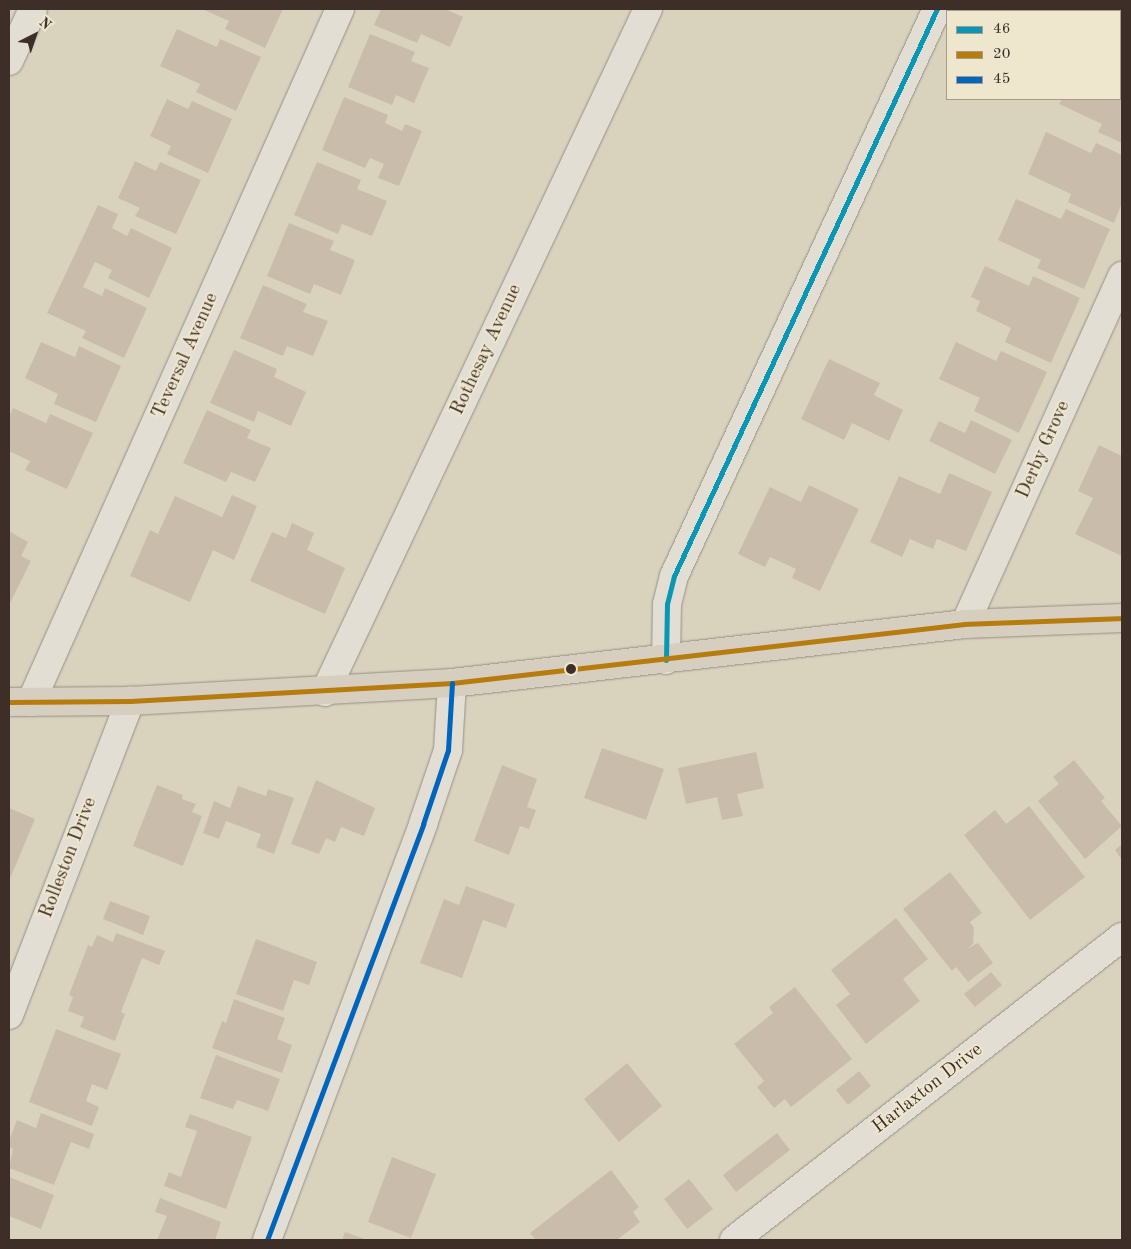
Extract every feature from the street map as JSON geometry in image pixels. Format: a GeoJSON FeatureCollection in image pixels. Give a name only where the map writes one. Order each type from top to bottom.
{"type":"FeatureCollection","features":[{"type":"Feature","properties":{"kind":"main road"},"geometry":{"type":"LineString","coordinates":[[20,702],[130,701],[325,692],[452,683],[666,660],[965,624],[1122,618]]}},
{"type":"Feature","properties":{"kind":"street"},"geometry":{"type":"LineString","coordinates":[[9,61],[33,9]]}},
{"type":"Feature","properties":{"kind":"street","name":"Teversal Avenue"},"geometry":{"type":"LineString","coordinates":[[20,702],[340,9]]}},
{"type":"Feature","properties":{"kind":"street","name":"Rothesay Avenue"},"geometry":{"type":"LineString","coordinates":[[325,692],[648,9]]}},
{"type":"Feature","properties":{"kind":"street"},"geometry":{"type":"LineString","coordinates":[[666,660],[667,604],[674,576],[937,9]]}},
{"type":"Feature","properties":{"kind":"street","name":"Derby Grove"},"geometry":{"type":"LineString","coordinates":[[965,624],[1122,276]]}},
{"type":"Feature","properties":{"kind":"street"},"geometry":{"type":"LineString","coordinates":[[267,1240],[423,824],[448,750],[452,683]]}},
{"type":"Feature","properties":{"kind":"street","name":"Rolleston Drive"},"geometry":{"type":"LineString","coordinates":[[9,1015],[130,701]]}},
{"type":"Feature","properties":{"kind":"street","name":"Harlaxton Drive"},"geometry":{"type":"LineString","coordinates":[[734,1240],[1122,937]]}},
{"type":"Feature","properties":{"kind":"building"},"geometry":{"type":"Polygon","coordinates":[[[202,9],[283,9],[265,48],[225,29],[229,21],[202,9]]]}},
{"type":"Feature","properties":{"kind":"building"},"geometry":{"type":"Polygon","coordinates":[[[381,9],[445,9],[463,17],[450,47],[421,34],[417,43],[374,25],[381,9]]]}},
{"type":"Feature","properties":{"kind":"building"},"geometry":{"type":"Polygon","coordinates":[[[177,29],[217,47],[220,39],[261,57],[236,111],[196,92],[200,84],[160,66],[177,29]]]}},
{"type":"Feature","properties":{"kind":"building"},"geometry":{"type":"Polygon","coordinates":[[[370,34],[415,52],[411,61],[429,68],[414,103],[396,95],[392,105],[348,87],[370,34]]]}},
{"type":"Feature","properties":{"kind":"building"},"geometry":{"type":"Polygon","coordinates":[[[1122,80],[1122,143],[1098,132],[1102,124],[1059,104],[1061,100],[1121,100],[1122,80]]]}},
{"type":"Feature","properties":{"kind":"building"},"geometry":{"type":"Polygon","coordinates":[[[344,97],[388,115],[385,123],[402,131],[405,124],[422,131],[399,186],[378,178],[384,164],[370,158],[365,168],[322,150],[344,97]]]}},
{"type":"Feature","properties":{"kind":"building"},"geometry":{"type":"Polygon","coordinates":[[[167,99],[188,109],[192,101],[232,119],[208,173],[167,154],[171,146],[150,136],[167,99]]]}},
{"type":"Feature","properties":{"kind":"building"},"geometry":{"type":"Polygon","coordinates":[[[1046,132],[1091,153],[1096,143],[1122,155],[1122,203],[1114,223],[1068,202],[1071,194],[1028,174],[1046,132]]]}},
{"type":"Feature","properties":{"kind":"building"},"geometry":{"type":"Polygon","coordinates":[[[135,161],[156,171],[160,162],[201,180],[176,234],[135,216],[140,208],[118,198],[135,161]]]}},
{"type":"Feature","properties":{"kind":"building"},"geometry":{"type":"Polygon","coordinates":[[[317,162],[361,180],[357,189],[387,201],[372,236],[342,224],[338,234],[294,215],[317,162]]]}},
{"type":"Feature","properties":{"kind":"building"},"geometry":{"type":"Polygon","coordinates":[[[1016,199],[1061,219],[1066,209],[1110,229],[1084,289],[1037,268],[1041,260],[998,240],[1016,199]]]}},
{"type":"Feature","properties":{"kind":"building"},"geometry":{"type":"Polygon","coordinates":[[[98,205],[118,214],[112,228],[127,236],[131,228],[172,248],[149,298],[108,278],[112,270],[95,262],[83,287],[102,296],[105,288],[147,308],[124,358],[82,338],[86,331],[47,313],[98,205]]]}},
{"type":"Feature","properties":{"kind":"building"},"geometry":{"type":"Polygon","coordinates":[[[289,223],[334,241],[330,250],[355,260],[341,295],[314,284],[310,294],[267,276],[289,223]]]}},
{"type":"Feature","properties":{"kind":"building"},"geometry":{"type":"Polygon","coordinates":[[[985,266],[1029,286],[1033,276],[1080,298],[1051,363],[1005,342],[1011,328],[976,311],[980,301],[971,297],[985,266]]]}},
{"type":"Feature","properties":{"kind":"building"},"geometry":{"type":"Polygon","coordinates":[[[263,285],[307,304],[303,312],[328,321],[313,356],[287,346],[283,356],[240,338],[263,285]]]}},
{"type":"Feature","properties":{"kind":"building"},"geometry":{"type":"Polygon","coordinates":[[[41,342],[75,357],[79,346],[121,366],[96,422],[54,404],[58,394],[25,378],[41,342]]]}},
{"type":"Feature","properties":{"kind":"building"},"geometry":{"type":"Polygon","coordinates":[[[956,342],[996,361],[1001,351],[1047,372],[1019,433],[974,411],[980,398],[939,379],[956,342]]]}},
{"type":"Feature","properties":{"kind":"building"},"geometry":{"type":"Polygon","coordinates":[[[234,350],[277,369],[274,377],[306,392],[291,426],[258,411],[254,422],[210,403],[234,350]]]}},
{"type":"Feature","properties":{"kind":"building"},"geometry":{"type":"Polygon","coordinates":[[[829,359],[880,383],[874,395],[903,410],[889,441],[852,423],[844,440],[801,419],[829,359]]]}},
{"type":"Feature","properties":{"kind":"building"},"geometry":{"type":"Polygon","coordinates":[[[13,408],[46,423],[50,414],[93,433],[67,489],[25,470],[30,461],[9,451],[9,417],[13,408]]]}},
{"type":"Feature","properties":{"kind":"building"},"geometry":{"type":"Polygon","coordinates":[[[207,410],[251,430],[247,438],[271,448],[255,482],[231,472],[226,482],[183,463],[207,410]]]}},
{"type":"Feature","properties":{"kind":"building"},"geometry":{"type":"Polygon","coordinates":[[[971,420],[1012,440],[995,474],[929,441],[939,421],[965,433],[971,420]]]}},
{"type":"Feature","properties":{"kind":"building"},"geometry":{"type":"Polygon","coordinates":[[[1099,445],[1122,456],[1122,556],[1075,534],[1093,498],[1078,491],[1099,445]]]}},
{"type":"Feature","properties":{"kind":"building"},"geometry":{"type":"Polygon","coordinates":[[[949,473],[992,492],[966,551],[937,539],[933,549],[910,539],[902,557],[870,542],[899,476],[940,494],[949,473]]]}},
{"type":"Feature","properties":{"kind":"building"},"geometry":{"type":"Polygon","coordinates":[[[809,485],[859,509],[820,591],[792,578],[796,569],[770,557],[765,567],[738,554],[770,487],[801,502],[809,485]]]}},
{"type":"Feature","properties":{"kind":"building"},"geometry":{"type":"Polygon","coordinates":[[[232,495],[257,506],[234,560],[213,550],[190,602],[130,576],[150,530],[158,534],[175,496],[222,517],[232,495]]]}},
{"type":"Feature","properties":{"kind":"building"},"geometry":{"type":"Polygon","coordinates":[[[292,523],[314,533],[307,550],[345,568],[325,614],[250,581],[272,532],[286,538],[292,523]]]}},
{"type":"Feature","properties":{"kind":"building"},"geometry":{"type":"Polygon","coordinates":[[[9,531],[28,542],[21,556],[31,561],[9,605],[9,531]]]}},
{"type":"Feature","properties":{"kind":"building"},"geometry":{"type":"Polygon","coordinates":[[[602,748],[664,769],[646,820],[584,798],[602,748]]]}},
{"type":"Feature","properties":{"kind":"building"},"geometry":{"type":"Polygon","coordinates":[[[756,752],[764,788],[737,794],[743,816],[722,820],[717,797],[686,804],[678,768],[756,752]]]}},
{"type":"Feature","properties":{"kind":"building"},"geometry":{"type":"Polygon","coordinates":[[[1074,760],[1105,798],[1101,801],[1122,826],[1085,859],[1038,801],[1059,784],[1053,777],[1074,760]]]}},
{"type":"Feature","properties":{"kind":"building"},"geometry":{"type":"Polygon","coordinates":[[[502,765],[537,779],[527,807],[536,810],[529,829],[520,826],[509,855],[474,841],[502,765]]]}},
{"type":"Feature","properties":{"kind":"building"},"geometry":{"type":"Polygon","coordinates":[[[316,780],[375,808],[364,836],[341,827],[335,842],[326,838],[319,854],[291,844],[316,780]]]}},
{"type":"Feature","properties":{"kind":"building"},"geometry":{"type":"Polygon","coordinates":[[[157,785],[183,795],[182,799],[196,804],[192,812],[202,816],[183,866],[133,846],[157,785]]]}},
{"type":"Feature","properties":{"kind":"building"},"geometry":{"type":"Polygon","coordinates":[[[238,786],[266,796],[268,789],[294,798],[274,854],[256,847],[261,834],[226,821],[219,839],[203,833],[214,801],[230,808],[238,786]]]}},
{"type":"Feature","properties":{"kind":"building"},"geometry":{"type":"Polygon","coordinates":[[[1029,806],[1085,877],[1030,920],[964,835],[995,810],[1006,824],[1029,806]]]}},
{"type":"Feature","properties":{"kind":"building"},"geometry":{"type":"Polygon","coordinates":[[[9,808],[35,819],[9,881],[9,808]]]}},
{"type":"Feature","properties":{"kind":"building"},"geometry":{"type":"Polygon","coordinates":[[[1122,844],[1122,860],[1115,850],[1122,844]]]}},
{"type":"Feature","properties":{"kind":"building"},"geometry":{"type":"Polygon","coordinates":[[[950,872],[982,913],[970,922],[974,928],[973,944],[967,949],[978,943],[993,963],[968,982],[956,967],[952,971],[903,909],[950,872]]]}},
{"type":"Feature","properties":{"kind":"building"},"geometry":{"type":"Polygon","coordinates":[[[466,886],[515,904],[506,928],[483,920],[462,978],[420,963],[444,899],[459,905],[466,886]]]}},
{"type":"Feature","properties":{"kind":"building"},"geometry":{"type":"Polygon","coordinates":[[[110,901],[150,916],[143,935],[103,919],[110,901]]]}},
{"type":"Feature","properties":{"kind":"building"},"geometry":{"type":"Polygon","coordinates":[[[896,918],[928,959],[903,979],[920,1001],[866,1044],[836,1005],[850,994],[831,970],[896,918]]]}},
{"type":"Feature","properties":{"kind":"building"},"geometry":{"type":"Polygon","coordinates":[[[116,933],[165,951],[159,965],[142,958],[121,1012],[125,1014],[115,1041],[80,1027],[84,1017],[68,1011],[73,997],[69,995],[88,945],[92,947],[97,935],[113,942],[116,933]]]}},
{"type":"Feature","properties":{"kind":"building"},"geometry":{"type":"Polygon","coordinates":[[[256,939],[317,962],[309,985],[294,980],[283,1011],[236,994],[256,939]]]}},
{"type":"Feature","properties":{"kind":"building"},"geometry":{"type":"Polygon","coordinates":[[[991,972],[1002,985],[975,1007],[964,994],[991,972]]]}},
{"type":"Feature","properties":{"kind":"building"},"geometry":{"type":"Polygon","coordinates":[[[795,987],[852,1059],[791,1107],[785,1099],[774,1108],[757,1087],[764,1081],[734,1044],[773,1013],[769,1007],[795,987]]]}},
{"type":"Feature","properties":{"kind":"building"},"geometry":{"type":"Polygon","coordinates":[[[234,999],[285,1018],[277,1039],[292,1045],[282,1073],[212,1048],[222,1021],[226,1023],[234,999]]]}},
{"type":"Feature","properties":{"kind":"building"},"geometry":{"type":"Polygon","coordinates":[[[56,1029],[121,1054],[107,1090],[92,1084],[86,1101],[99,1107],[92,1126],[29,1102],[56,1029]]]}},
{"type":"Feature","properties":{"kind":"building"},"geometry":{"type":"Polygon","coordinates":[[[216,1055],[280,1079],[268,1111],[237,1100],[233,1109],[200,1098],[216,1055]]]}},
{"type":"Feature","properties":{"kind":"building"},"geometry":{"type":"Polygon","coordinates":[[[627,1063],[662,1106],[619,1142],[584,1099],[627,1063]]]}},
{"type":"Feature","properties":{"kind":"building"},"geometry":{"type":"Polygon","coordinates":[[[859,1071],[871,1086],[848,1105],[836,1090],[859,1071]]]}},
{"type":"Feature","properties":{"kind":"building"},"geometry":{"type":"Polygon","coordinates":[[[41,1113],[94,1134],[89,1149],[71,1142],[54,1185],[9,1168],[13,1149],[9,1147],[9,1141],[17,1120],[36,1128],[41,1113]]]}},
{"type":"Feature","properties":{"kind":"building"},"geometry":{"type":"Polygon","coordinates":[[[190,1114],[252,1137],[226,1209],[164,1186],[169,1172],[181,1177],[197,1131],[185,1127],[190,1114]]]}},
{"type":"Feature","properties":{"kind":"building"},"geometry":{"type":"Polygon","coordinates":[[[777,1133],[790,1150],[736,1192],[723,1175],[777,1133]]]}},
{"type":"Feature","properties":{"kind":"building"},"geometry":{"type":"Polygon","coordinates":[[[392,1157],[436,1174],[411,1238],[368,1222],[392,1157]]]}},
{"type":"Feature","properties":{"kind":"building"},"geometry":{"type":"Polygon","coordinates":[[[611,1170],[639,1207],[633,1212],[640,1222],[617,1240],[536,1240],[530,1233],[611,1170]]]}},
{"type":"Feature","properties":{"kind":"building"},"geometry":{"type":"Polygon","coordinates":[[[9,1177],[54,1195],[41,1229],[9,1216],[9,1177]]]}},
{"type":"Feature","properties":{"kind":"building"},"geometry":{"type":"Polygon","coordinates":[[[689,1179],[713,1209],[687,1229],[664,1199],[689,1179]]]}},
{"type":"Feature","properties":{"kind":"building"},"geometry":{"type":"Polygon","coordinates":[[[160,1198],[221,1222],[215,1240],[157,1240],[167,1216],[155,1212],[160,1198]]]}},
{"type":"Feature","properties":{"kind":"building"},"geometry":{"type":"Polygon","coordinates":[[[345,1232],[367,1240],[342,1240],[345,1232]]]}},
{"type":"Feature","properties":{"kind":"transit line","name":"46"},"geometry":{"type":"LineString","coordinates":[[666,660],[667,604],[674,576],[937,9]]}},
{"type":"Feature","properties":{"kind":"transit line","name":"20"},"geometry":{"type":"LineString","coordinates":[[9,702],[130,701],[452,683],[965,624],[1122,618]]}},
{"type":"Feature","properties":{"kind":"transit line","name":"45"},"geometry":{"type":"LineString","coordinates":[[267,1240],[423,824],[448,750],[452,683]]}}]}
